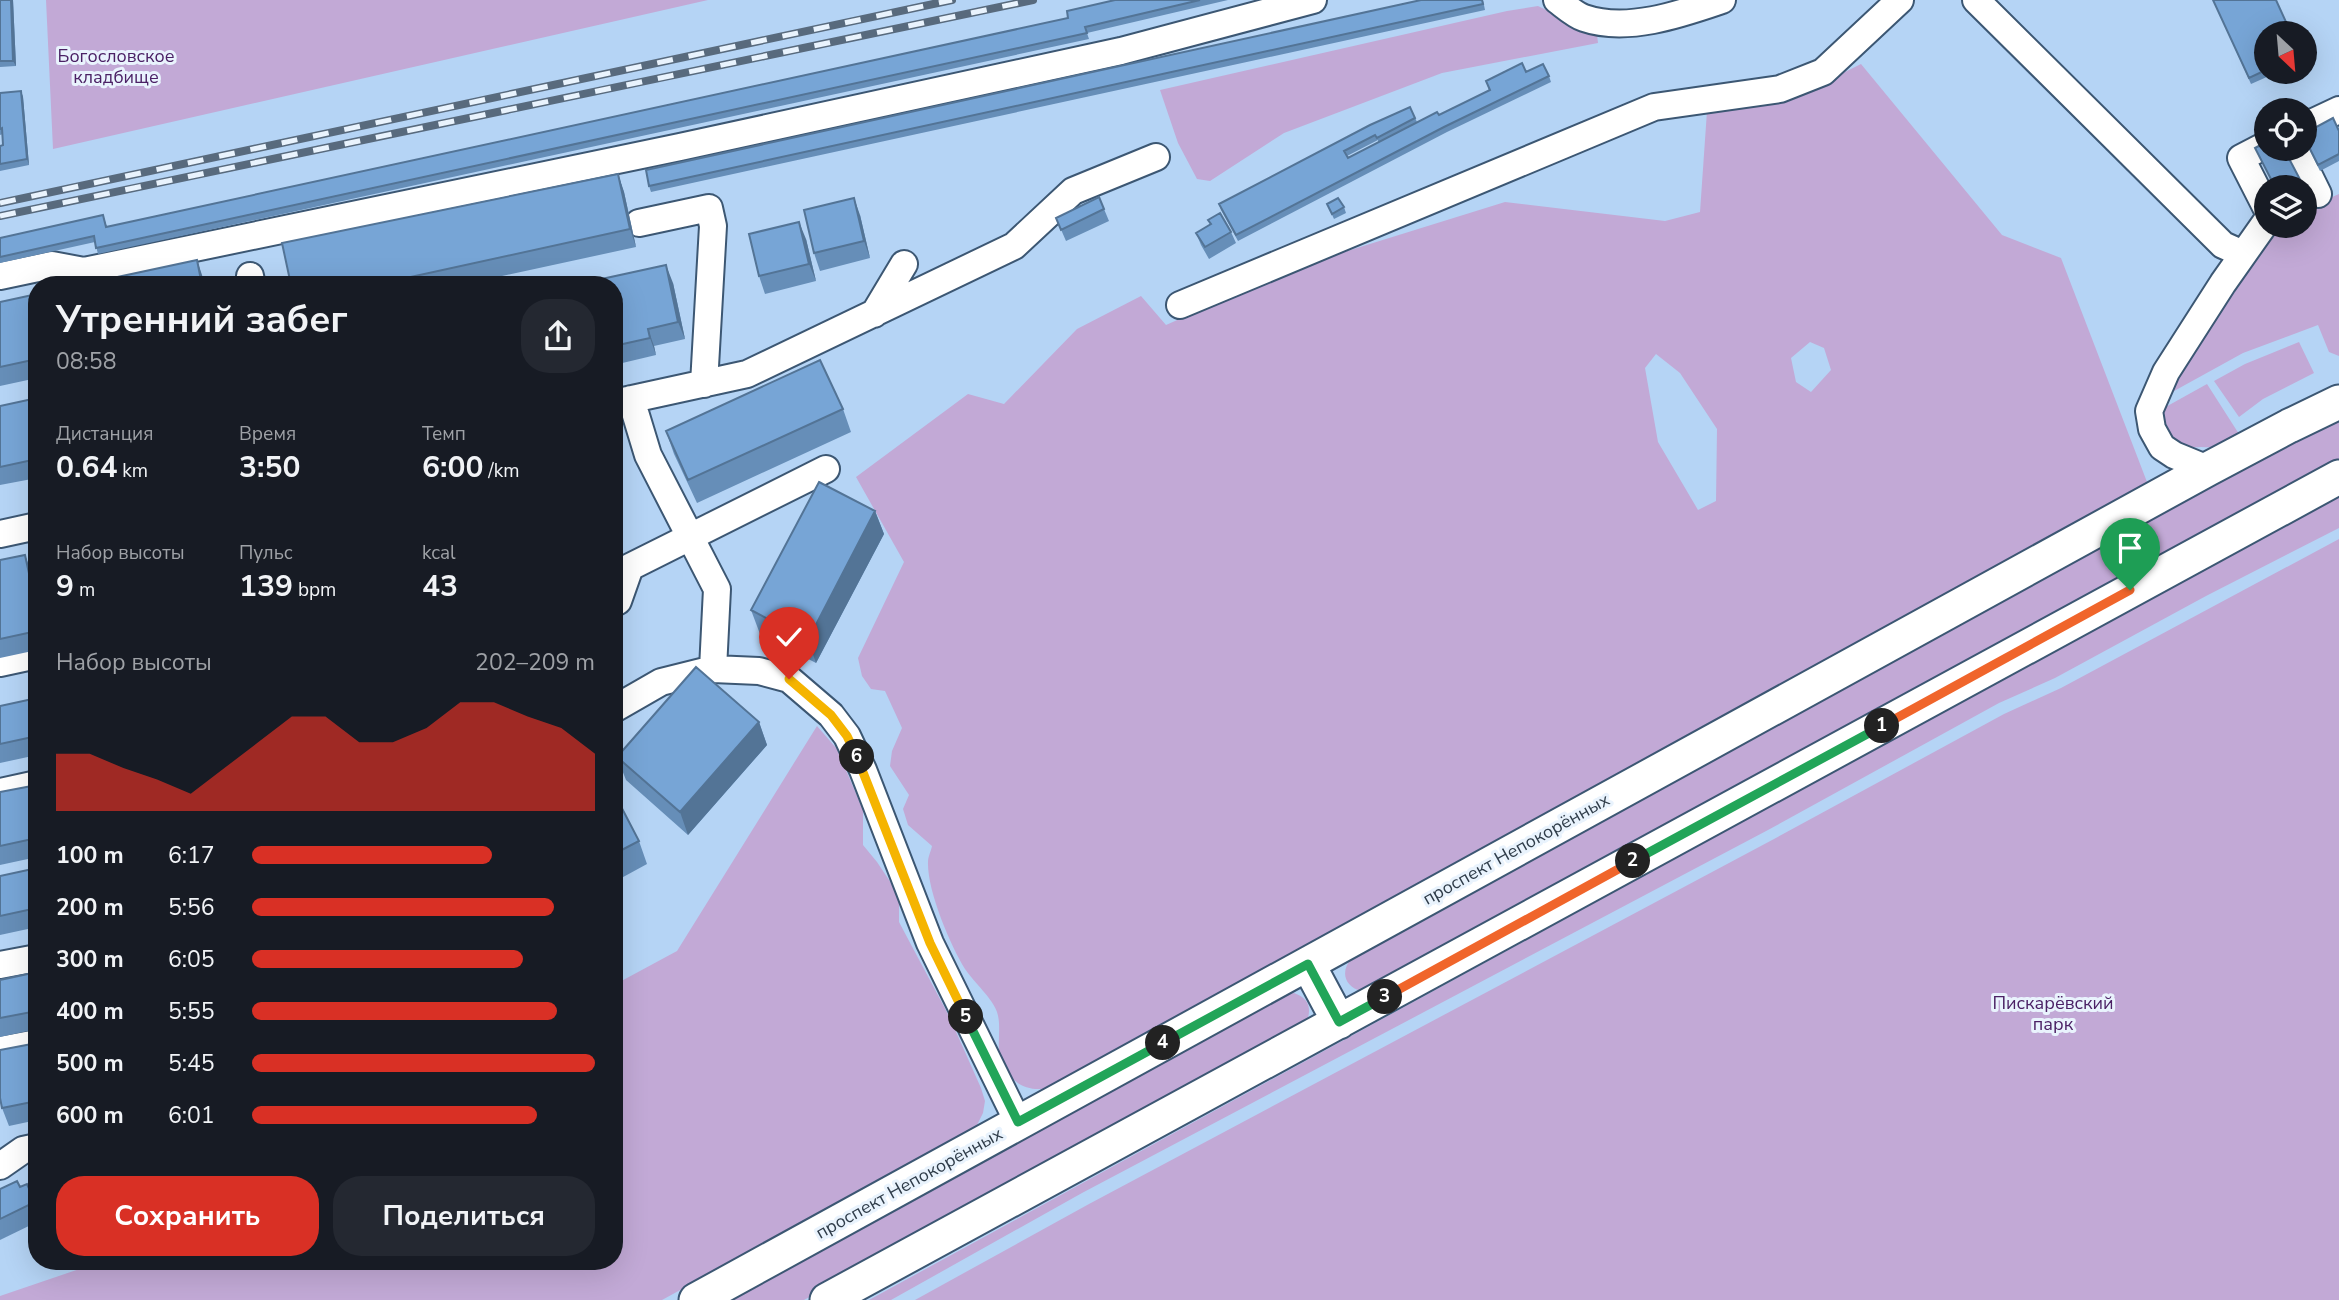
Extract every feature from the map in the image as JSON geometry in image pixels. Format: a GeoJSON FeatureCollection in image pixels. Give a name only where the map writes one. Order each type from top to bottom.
{"type":"FeatureCollection","features":[{"type":"Feature","properties":{"kind":"main road","name":"проспект Непокорённых"},"geometry":{"type":"LineString","coordinates":[[696,1300],[2208,469],[2339,402]]}},
{"type":"Feature","properties":{"kind":"main road"},"geometry":{"type":"LineString","coordinates":[[827,1300],[2339,477]]}},
{"type":"Feature","properties":{"kind":"main road"},"geometry":{"type":"LineString","coordinates":[[1308,964],[1339,1022]]}},
{"type":"Feature","properties":{"kind":"street"},"geometry":{"type":"LineString","coordinates":[[0,276],[52,265],[84,271],[653,153],[1121,51],[1313,0]]}},
{"type":"Feature","properties":{"kind":"street"},"geometry":{"type":"LineString","coordinates":[[1557,0],[1582,17],[1614,25],[1683,14],[1722,0]]}},
{"type":"Feature","properties":{"kind":"street"},"geometry":{"type":"LineString","coordinates":[[1180,305],[1654,107],[1780,89],[1823,72],[1900,0]]}},
{"type":"Feature","properties":{"kind":"street"},"geometry":{"type":"LineString","coordinates":[[1976,0],[2223,245],[2243,254]]}},
{"type":"Feature","properties":{"kind":"street"},"geometry":{"type":"LineString","coordinates":[[2317,120],[2339,110]]}},
{"type":"Feature","properties":{"kind":"street"},"geometry":{"type":"LineString","coordinates":[[2254,151],[2241,158],[2254,183]]}},
{"type":"Feature","properties":{"kind":"street"},"geometry":{"type":"LineString","coordinates":[[713,669],[717,589],[623,401],[747,374],[1014,246],[1073,191],[1156,157]]}},
{"type":"Feature","properties":{"kind":"street"},"geometry":{"type":"LineString","coordinates":[[2303,161],[2321,193]]}},
{"type":"Feature","properties":{"kind":"street"},"geometry":{"type":"LineString","coordinates":[[639,223],[709,208],[713,226],[704,384]]}},
{"type":"Feature","properties":{"kind":"street"},"geometry":{"type":"LineString","coordinates":[[2208,469],[2174,456],[2162,447],[2152,429],[2149,411],[2166,372],[2254,238]]}},
{"type":"Feature","properties":{"kind":"street"},"geometry":{"type":"LineString","coordinates":[[874,314],[904,264]]}},
{"type":"Feature","properties":{"kind":"street"},"geometry":{"type":"LineString","coordinates":[[623,587],[630,568],[826,469]]}},
{"type":"Feature","properties":{"kind":"street"},"geometry":{"type":"LineString","coordinates":[[0,534],[28,528]]}},
{"type":"Feature","properties":{"kind":"street"},"geometry":{"type":"LineString","coordinates":[[0,663],[28,657]]}},
{"type":"Feature","properties":{"kind":"street"},"geometry":{"type":"LineString","coordinates":[[623,704],[661,682],[713,669],[759,671],[789,679],[831,715],[847,736],[858,759],[930,943],[1018,1122]]}},
{"type":"Feature","properties":{"kind":"street"},"geometry":{"type":"LineString","coordinates":[[0,792],[28,787]]}},
{"type":"Feature","properties":{"kind":"street"},"geometry":{"type":"LineString","coordinates":[[0,965],[28,960]]}},
{"type":"Feature","properties":{"kind":"street"},"geometry":{"type":"LineString","coordinates":[[0,1050],[28,1045]]}},
{"type":"Feature","properties":{"kind":"street"},"geometry":{"type":"LineString","coordinates":[[0,1167],[20,1151]]}},
{"type":"Feature","properties":{"kind":"green space","name":"Богословское кладбище"},"geometry":{"type":"Polygon","coordinates":[[[46,0],[708,0],[53,149],[46,0]]]}},
{"type":"Feature","properties":{"kind":"green space"},"geometry":{"type":"Polygon","coordinates":[[[1538,6],[1597,35],[1598,43],[1442,73],[1284,133],[1210,181],[1197,179],[1178,143],[1160,90],[1507,11],[1538,6]]]}},
{"type":"Feature","properties":{"kind":"green space"},"geometry":{"type":"Polygon","coordinates":[[[1861,64],[2002,235],[2061,258],[2147,482],[1053,1087],[1033,1089],[1010,1077],[1001,1060],[999,1021],[995,1007],[965,969],[940,917],[929,874],[928,860],[932,846],[908,825],[903,809],[909,795],[890,766],[892,751],[902,728],[885,691],[871,689],[862,676],[858,658],[904,562],[856,477],[968,394],[1004,404],[1077,329],[1141,296],[1166,325],[1299,266],[1505,202],[1665,221],[1700,212],[1707,111],[1785,102],[1861,64]],[[1810,342],[1791,358],[1796,382],[1811,392],[1831,370],[1824,348],[1810,342]],[[1656,354],[1645,368],[1658,442],[1698,510],[1716,501],[1717,429],[1680,373],[1656,354]]]}},
{"type":"Feature","properties":{"kind":"green space"},"geometry":{"type":"Polygon","coordinates":[[[2339,194],[2339,356],[2329,352],[2318,325],[2243,353],[2165,396],[2271,238],[2317,238],[2317,204],[2339,194]]]}},
{"type":"Feature","properties":{"kind":"green space"},"geometry":{"type":"Polygon","coordinates":[[[2299,342],[2314,373],[2263,399],[2239,417],[2214,381],[2245,364],[2299,342]]]}},
{"type":"Feature","properties":{"kind":"green space"},"geometry":{"type":"Polygon","coordinates":[[[2207,384],[2239,434],[2215,447],[2192,447],[2177,443],[2168,433],[2162,409],[2207,384]]]}},
{"type":"Feature","properties":{"kind":"green space"},"geometry":{"type":"Polygon","coordinates":[[[2339,420],[2339,460],[1361,991],[1348,982],[1345,973],[1352,958],[2296,441],[2339,420]]]}},
{"type":"Feature","properties":{"kind":"green space"},"geometry":{"type":"Polygon","coordinates":[[[2339,495],[2339,528],[2055,678],[1999,703],[1768,830],[1082,1193],[891,1300],[869,1300],[2339,495]]]}},
{"type":"Feature","properties":{"kind":"green space","name":"Пискарёвский парк"},"geometry":{"type":"Polygon","coordinates":[[[2339,539],[2339,1300],[915,1300],[2004,714],[2061,688],[2339,539]]]}},
{"type":"Feature","properties":{"kind":"green space"},"geometry":{"type":"Polygon","coordinates":[[[817,726],[837,749],[863,810],[863,845],[899,895],[899,922],[949,1016],[981,1088],[985,1101],[977,1125],[967,1133],[662,1300],[0,1300],[0,1296],[76,1270],[623,1270],[623,980],[677,951],[817,726]]]}},
{"type":"Feature","properties":{"kind":"green space"},"geometry":{"type":"Polygon","coordinates":[[[1294,993],[1308,1004],[1307,1021],[1091,1144],[804,1300],[727,1300],[1284,995],[1294,993]]]}},
{"type":"Feature","properties":{"kind":"building"},"geometry":{"type":"Polygon","coordinates":[[[0,0],[11,0],[13,61],[0,61],[0,0]]]}},
{"type":"Feature","properties":{"kind":"building"},"geometry":{"type":"Polygon","coordinates":[[[1115,0],[1200,0],[1085,27],[1087,33],[96,248],[94,236],[0,257],[0,238],[103,215],[106,227],[1068,18],[1067,11],[1115,0]]]}},
{"type":"Feature","properties":{"kind":"building"},"geometry":{"type":"Polygon","coordinates":[[[1421,0],[1482,0],[1483,4],[649,186],[646,170],[1421,0]]]}},
{"type":"Feature","properties":{"kind":"building"},"geometry":{"type":"Polygon","coordinates":[[[2213,0],[2276,0],[2286,21],[2254,21],[2254,76],[2249,78],[2213,0]]]}},
{"type":"Feature","properties":{"kind":"building"},"geometry":{"type":"Polygon","coordinates":[[[1522,63],[1526,72],[1543,64],[1549,76],[1236,235],[1219,204],[1410,107],[1415,118],[1377,138],[1375,135],[1344,151],[1348,158],[1437,112],[1439,115],[1490,90],[1486,81],[1522,63]]]}},
{"type":"Feature","properties":{"kind":"building"},"geometry":{"type":"Polygon","coordinates":[[[21,91],[27,159],[0,164],[0,146],[3,145],[0,93],[21,91]]]}},
{"type":"Feature","properties":{"kind":"building"},"geometry":{"type":"Polygon","coordinates":[[[2333,118],[2339,131],[2339,154],[2318,165],[2316,161],[2317,127],[2333,118]]]}},
{"type":"Feature","properties":{"kind":"building"},"geometry":{"type":"Polygon","coordinates":[[[2262,161],[2290,161],[2298,175],[2269,175],[2262,161]]]}},
{"type":"Feature","properties":{"kind":"building"},"geometry":{"type":"Polygon","coordinates":[[[618,174],[630,229],[415,276],[289,276],[282,243],[618,174]]]}},
{"type":"Feature","properties":{"kind":"building"},"geometry":{"type":"Polygon","coordinates":[[[1099,197],[1104,209],[1061,230],[1056,218],[1099,197]]]}},
{"type":"Feature","properties":{"kind":"building"},"geometry":{"type":"Polygon","coordinates":[[[854,198],[864,241],[814,253],[804,210],[854,198]]]}},
{"type":"Feature","properties":{"kind":"building"},"geometry":{"type":"Polygon","coordinates":[[[1338,198],[1344,207],[1332,214],[1327,204],[1338,198]]]}},
{"type":"Feature","properties":{"kind":"building"},"geometry":{"type":"Polygon","coordinates":[[[1220,213],[1231,232],[1205,247],[1196,233],[1211,224],[1208,220],[1220,213]]]}},
{"type":"Feature","properties":{"kind":"building"},"geometry":{"type":"Polygon","coordinates":[[[799,222],[809,264],[759,276],[749,234],[799,222]]]}},
{"type":"Feature","properties":{"kind":"building"},"geometry":{"type":"Polygon","coordinates":[[[197,260],[200,276],[122,276],[197,260]]]}},
{"type":"Feature","properties":{"kind":"building"},"geometry":{"type":"Polygon","coordinates":[[[666,265],[678,322],[648,329],[650,338],[623,344],[623,276],[615,276],[666,265]]]}},
{"type":"Feature","properties":{"kind":"building"},"geometry":{"type":"Polygon","coordinates":[[[28,296],[28,361],[0,367],[0,302],[28,296]]]}},
{"type":"Feature","properties":{"kind":"building"},"geometry":{"type":"Polygon","coordinates":[[[820,360],[843,409],[688,480],[666,431],[820,360]]]}},
{"type":"Feature","properties":{"kind":"building"},"geometry":{"type":"Polygon","coordinates":[[[28,400],[28,461],[0,467],[0,406],[28,400]]]}},
{"type":"Feature","properties":{"kind":"building"},"geometry":{"type":"Polygon","coordinates":[[[819,482],[875,511],[808,640],[751,610],[819,482]]]}},
{"type":"Feature","properties":{"kind":"building"},"geometry":{"type":"Polygon","coordinates":[[[25,555],[28,569],[28,633],[0,639],[0,560],[25,555]]]}},
{"type":"Feature","properties":{"kind":"building"},"geometry":{"type":"Polygon","coordinates":[[[696,667],[759,722],[680,812],[623,762],[623,750],[696,667]]]}},
{"type":"Feature","properties":{"kind":"building"},"geometry":{"type":"Polygon","coordinates":[[[28,700],[28,738],[0,744],[0,706],[28,700]]]}},
{"type":"Feature","properties":{"kind":"building"},"geometry":{"type":"Polygon","coordinates":[[[28,787],[28,840],[0,846],[0,792],[28,787]]]}},
{"type":"Feature","properties":{"kind":"building"},"geometry":{"type":"Polygon","coordinates":[[[623,810],[639,841],[623,849],[623,810]]]}},
{"type":"Feature","properties":{"kind":"building"},"geometry":{"type":"Polygon","coordinates":[[[28,870],[28,910],[0,916],[0,876],[28,870]]]}},
{"type":"Feature","properties":{"kind":"building"},"geometry":{"type":"Polygon","coordinates":[[[28,974],[28,1013],[0,1018],[0,980],[28,974]]]}},
{"type":"Feature","properties":{"kind":"building"},"geometry":{"type":"Polygon","coordinates":[[[28,1045],[28,1103],[2,1108],[0,1050],[28,1045]]]}},
{"type":"Feature","properties":{"kind":"building"},"geometry":{"type":"Polygon","coordinates":[[[17,1181],[20,1187],[27,1184],[28,1205],[0,1219],[0,1189],[17,1181]]]}},
{"type":"Feature","properties":{"kind":"railway"},"geometry":{"type":"LineString","coordinates":[[0,203],[952,0]]}},
{"type":"Feature","properties":{"kind":"railway"},"geometry":{"type":"LineString","coordinates":[[0,216],[1033,0]]}},
{"type":"Feature","properties":{"kind":"route"},"geometry":{"type":"LineString","coordinates":[[789,679],[831,715],[847,736],[863,770],[930,943],[1018,1122],[1308,964],[1339,1022],[2130,590]]}}]}
